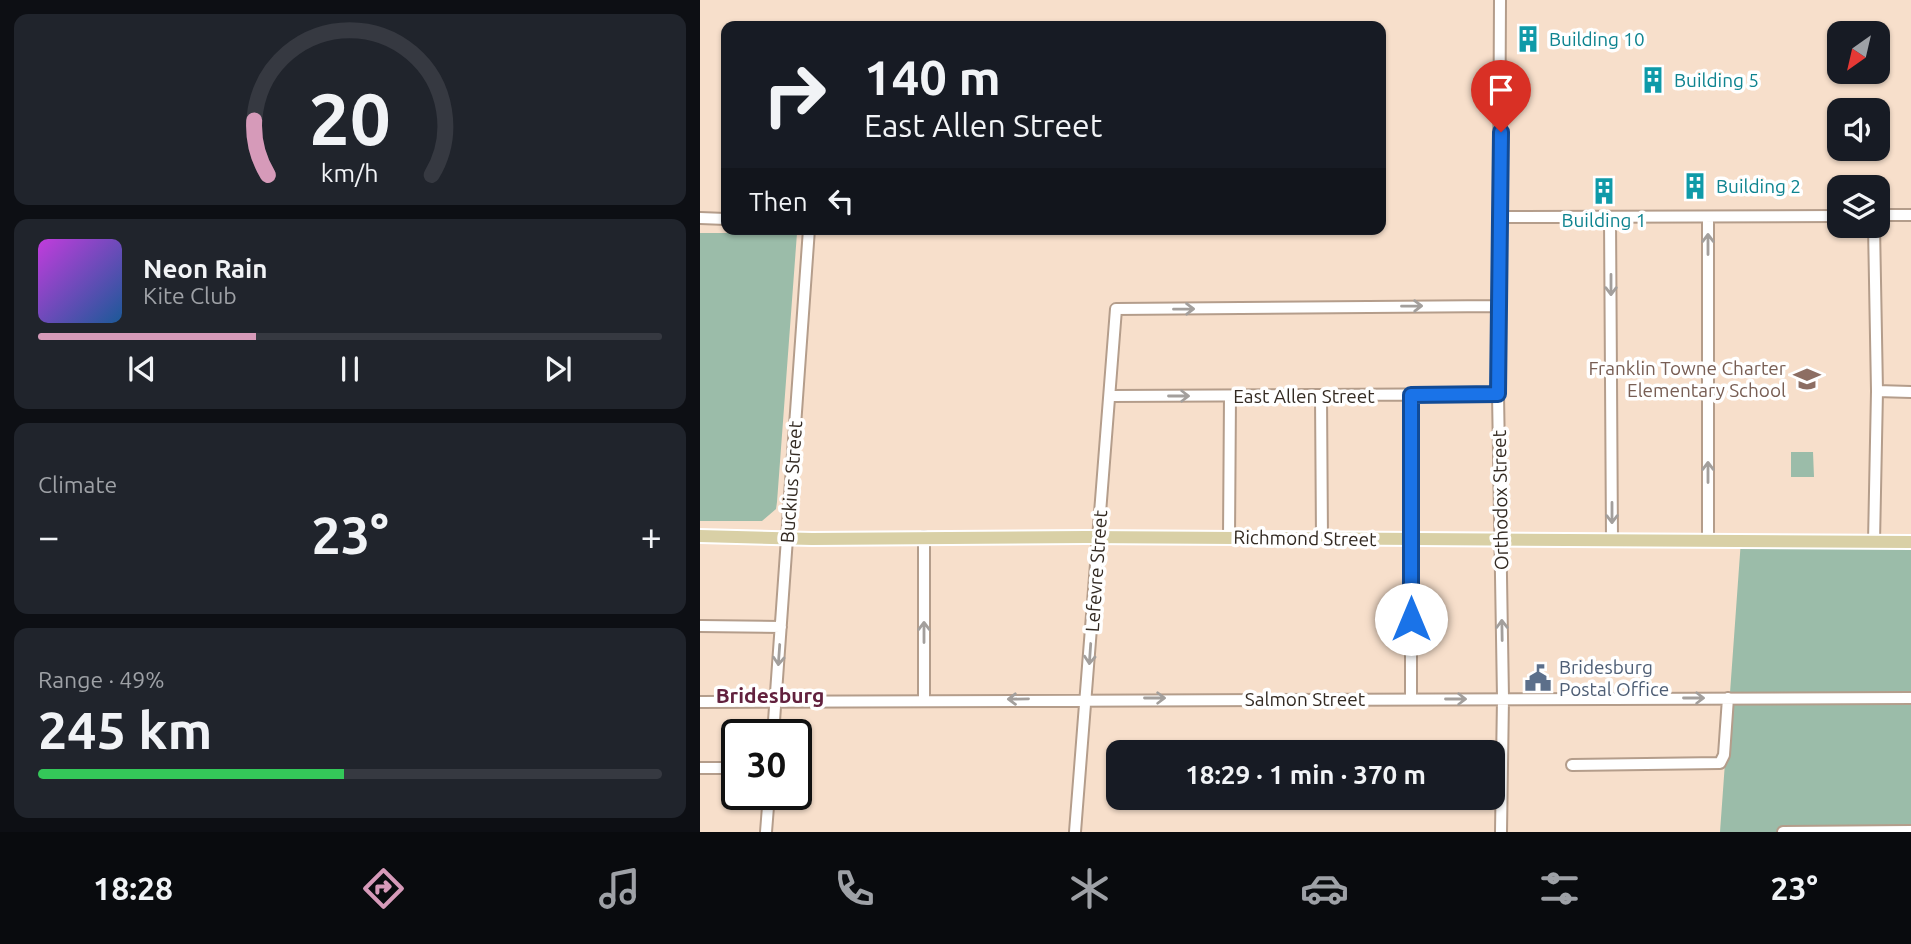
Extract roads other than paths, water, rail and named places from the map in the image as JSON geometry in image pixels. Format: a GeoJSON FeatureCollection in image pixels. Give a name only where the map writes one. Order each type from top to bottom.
{"type":"FeatureCollection","features":[{"type":"Feature","properties":{"kind":"main road","name":"Richmond Street"},"geometry":{"type":"LineString","coordinates":[[700,536],[1911,542]]}},
{"type":"Feature","properties":{"kind":"street","name":"Orthodox Street"},"geometry":{"type":"LineString","coordinates":[[1500,0],[1501,217],[1498,394],[1503,698],[1501,832]]}},
{"type":"Feature","properties":{"kind":"street"},"geometry":{"type":"LineString","coordinates":[[1890,215],[1911,215]]}},
{"type":"Feature","properties":{"kind":"street"},"geometry":{"type":"LineString","coordinates":[[1501,217],[1827,216]]}},
{"type":"Feature","properties":{"kind":"street"},"geometry":{"type":"LineString","coordinates":[[1610,217],[1612,540]]}},
{"type":"Feature","properties":{"kind":"street"},"geometry":{"type":"LineString","coordinates":[[1708,217],[1708,540]]}},
{"type":"Feature","properties":{"kind":"street"},"geometry":{"type":"LineString","coordinates":[[700,218],[721,219]]}},
{"type":"Feature","properties":{"kind":"street","name":"Buckius Street"},"geometry":{"type":"LineString","coordinates":[[774,719],[809,235]]}},
{"type":"Feature","properties":{"kind":"street"},"geometry":{"type":"LineString","coordinates":[[1874,238],[1877,391],[1874,542]]}},
{"type":"Feature","properties":{"kind":"street","name":"Lefevre Street"},"geometry":{"type":"LineString","coordinates":[[1075,832],[1116,309],[1500,306]]}},
{"type":"Feature","properties":{"kind":"street"},"geometry":{"type":"LineString","coordinates":[[1877,391],[1911,392]]}},
{"type":"Feature","properties":{"kind":"street","name":"East Allen Street"},"geometry":{"type":"LineString","coordinates":[[1111,396],[1498,394]]}},
{"type":"Feature","properties":{"kind":"street"},"geometry":{"type":"LineString","coordinates":[[1411,395],[1411,699]]}},
{"type":"Feature","properties":{"kind":"street"},"geometry":{"type":"LineString","coordinates":[[1229,537],[1230,396]]}},
{"type":"Feature","properties":{"kind":"street"},"geometry":{"type":"LineString","coordinates":[[1321,396],[1322,539]]}},
{"type":"Feature","properties":{"kind":"street"},"geometry":{"type":"LineString","coordinates":[[924,537],[924,700]]}},
{"type":"Feature","properties":{"kind":"street"},"geometry":{"type":"LineString","coordinates":[[700,626],[781,627]]}},
{"type":"Feature","properties":{"kind":"street","name":"Salmon Street"},"geometry":{"type":"LineString","coordinates":[[700,702],[1087,698],[1911,698]]}},
{"type":"Feature","properties":{"kind":"street"},"geometry":{"type":"LineString","coordinates":[[1572,765],[1720,764],[1724,755],[1728,698]]}},
{"type":"Feature","properties":{"kind":"street"},"geometry":{"type":"LineString","coordinates":[[700,768],[721,768]]}},
{"type":"Feature","properties":{"kind":"street"},"geometry":{"type":"LineString","coordinates":[[766,832],[768,810]]}},
{"type":"Feature","properties":{"kind":"street"},"geometry":{"type":"LineString","coordinates":[[1783,832],[1911,831]]}},
{"type":"Feature","properties":{"kind":"place","name":"Building 10"},"geometry":{"type":"Point","coordinates":[1528,39]}},
{"type":"Feature","properties":{"kind":"place","name":"Building 5"},"geometry":{"type":"Point","coordinates":[1653,80]}},
{"type":"Feature","properties":{"kind":"place","name":"Building 2"},"geometry":{"type":"Point","coordinates":[1695,186]}},
{"type":"Feature","properties":{"kind":"place","name":"Building 1"},"geometry":{"type":"Point","coordinates":[1604,191]}},
{"type":"Feature","properties":{"kind":"place","name":"Franklin Towne Charter Elementary School"},"geometry":{"type":"Point","coordinates":[1807,379]}},
{"type":"Feature","properties":{"kind":"place","name":"Bridesburg Postal Office"},"geometry":{"type":"Point","coordinates":[1538,678]}},
{"type":"Feature","properties":{"kind":"district","name":"Bridesburg"},"geometry":{"type":"Point","coordinates":[770,695]}}]}
